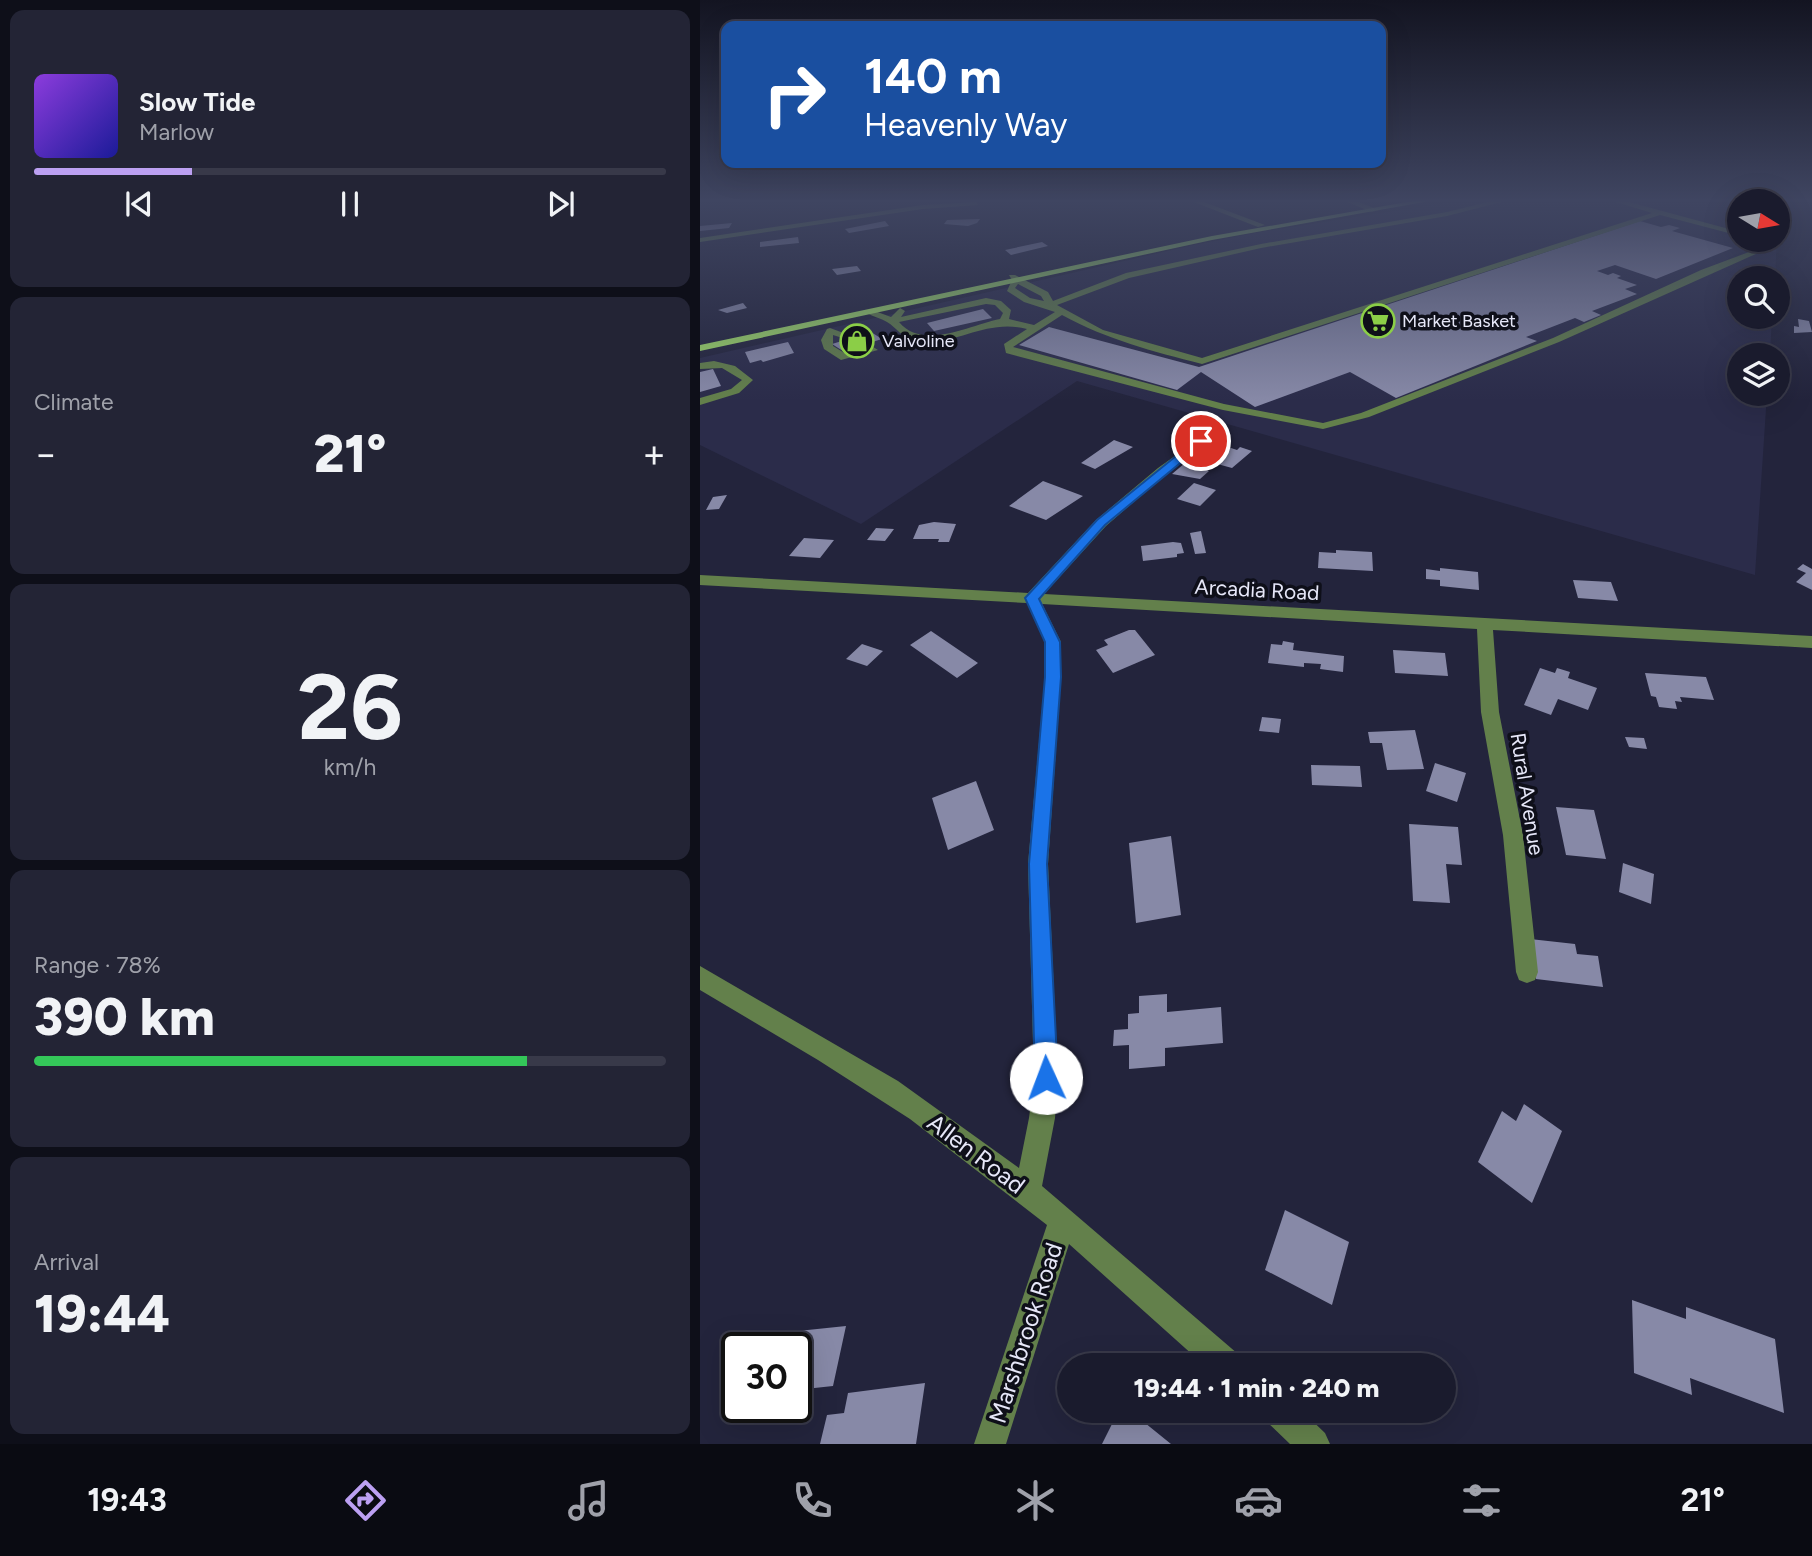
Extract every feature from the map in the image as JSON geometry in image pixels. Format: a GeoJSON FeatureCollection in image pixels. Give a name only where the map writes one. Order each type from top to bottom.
{"type":"FeatureCollection","features":[{"type":"Feature","properties":{"kind":"main road"},"geometry":{"type":"LineString","coordinates":[[812,323],[829,326],[872,313],[1068,266]]}},
{"type":"Feature","properties":{"kind":"main road"},"geometry":{"type":"LineString","coordinates":[[700,348],[835,316],[1075,266]]}},
{"type":"Feature","properties":{"kind":"street"},"geometry":{"type":"LineString","coordinates":[[1050,305],[1126,276],[1169,266]]}},
{"type":"Feature","properties":{"kind":"street"},"geometry":{"type":"LineString","coordinates":[[1050,305],[1045,294],[1030,284],[1014,279],[1010,289],[1027,300],[1050,305],[1128,342],[1202,361],[1494,266]]}},
{"type":"Feature","properties":{"kind":"street"},"geometry":{"type":"LineString","coordinates":[[1061,312],[1015,339],[1008,346],[1010,351],[1223,407],[1322,426],[1365,415],[1556,340],[1719,266]]}},
{"type":"Feature","properties":{"kind":"street"},"geometry":{"type":"LineString","coordinates":[[872,313],[893,321],[986,301],[998,303],[1008,312],[1004,321]]}},
{"type":"Feature","properties":{"kind":"street"},"geometry":{"type":"LineString","coordinates":[[893,321],[903,307]]}},
{"type":"Feature","properties":{"kind":"street"},"geometry":{"type":"LineString","coordinates":[[893,321],[898,330],[906,335],[921,338],[1004,321],[1034,328]]}},
{"type":"Feature","properties":{"kind":"street"},"geometry":{"type":"LineString","coordinates":[[852,338],[829,326],[826,340],[828,347],[845,358],[873,350],[864,345]]}},
{"type":"Feature","properties":{"kind":"street"},"geometry":{"type":"LineString","coordinates":[[712,346],[714,363]]}},
{"type":"Feature","properties":{"kind":"street"},"geometry":{"type":"LineString","coordinates":[[700,366],[714,363],[732,367],[748,380],[735,391],[700,402]]}},
{"type":"Feature","properties":{"kind":"street"},"geometry":{"type":"LineString","coordinates":[[1027,1193],[1042,1118],[1046,1078],[1038,864],[1053,677],[1053,642],[1032,598],[1101,523],[1221,426]]}},
{"type":"Feature","properties":{"kind":"street","name":"Arcadia Road"},"geometry":{"type":"LineString","coordinates":[[700,580],[1812,642]]}},
{"type":"Feature","properties":{"kind":"street","name":"Rural Avenue"},"geometry":{"type":"LineString","coordinates":[[1485,624],[1490,712],[1513,835],[1527,972]]}},
{"type":"Feature","properties":{"kind":"street","name":"Allen Road"},"geometry":{"type":"LineString","coordinates":[[700,977],[886,1089],[949,1131],[1062,1222],[1213,1353]]}},
{"type":"Feature","properties":{"kind":"street","name":"Marshbrook Road"},"geometry":{"type":"LineString","coordinates":[[990,1444],[1062,1222]]}},
{"type":"Feature","properties":{"kind":"street"},"geometry":{"type":"LineString","coordinates":[[1291,1423],[1314,1444]]}},
{"type":"Feature","properties":{"kind":"shaded area"},"geometry":{"type":"Polygon","coordinates":[[[1101,266],[1727,266],[1727,329],[1771,329],[1771,343],[1727,343],[1727,406],[1766,406],[1755,575],[1077,381],[861,524],[700,445],[700,358],[1101,266]]]}},
{"type":"Feature","properties":{"kind":"building"},"geometry":{"type":"Polygon","coordinates":[[[857,266],[861,271],[837,275],[832,269],[857,266]]]}},
{"type":"Feature","properties":{"kind":"building"},"geometry":{"type":"Polygon","coordinates":[[[1503,266],[1611,266],[1597,271],[1608,275],[1613,273],[1621,276],[1617,278],[1637,285],[1625,289],[1637,294],[1592,311],[1601,315],[1584,322],[1575,318],[1526,337],[1537,341],[1396,398],[1350,372],[1255,407],[1201,372],[1177,390],[1019,345],[1049,327],[1199,367],[1503,266]]]}},
{"type":"Feature","properties":{"kind":"building"},"geometry":{"type":"Polygon","coordinates":[[[1619,266],[1687,266],[1656,279],[1619,266]]]}},
{"type":"Feature","properties":{"kind":"building"},"geometry":{"type":"Polygon","coordinates":[[[743,303],[747,308],[727,313],[718,310],[743,303]]]}},
{"type":"Feature","properties":{"kind":"building"},"geometry":{"type":"Polygon","coordinates":[[[983,309],[992,318],[934,331],[927,323],[983,309]]]}},
{"type":"Feature","properties":{"kind":"building"},"geometry":{"type":"Polygon","coordinates":[[[1798,319],[1809,321],[1812,332],[1794,333],[1794,326],[1799,327],[1798,319]]]}},
{"type":"Feature","properties":{"kind":"building","name":"Valvoline"},"geometry":{"type":"Polygon","coordinates":[[[871,332],[882,339],[843,351],[832,344],[871,332]]]}},
{"type":"Feature","properties":{"kind":"building"},"geometry":{"type":"Polygon","coordinates":[[[788,342],[794,353],[763,362],[761,360],[750,363],[745,352],[788,342]]]}},
{"type":"Feature","properties":{"kind":"building"},"geometry":{"type":"Polygon","coordinates":[[[713,369],[721,386],[700,392],[700,372],[713,369]]]}},
{"type":"Feature","properties":{"kind":"building"},"geometry":{"type":"Polygon","coordinates":[[[1114,440],[1133,447],[1095,469],[1081,463],[1114,440]]]}},
{"type":"Feature","properties":{"kind":"building"},"geometry":{"type":"Polygon","coordinates":[[[1228,447],[1252,451],[1232,468],[1210,462],[1228,447]]]}},
{"type":"Feature","properties":{"kind":"building"},"geometry":{"type":"Polygon","coordinates":[[[1185,463],[1209,471],[1200,479],[1172,474],[1185,463]]]}},
{"type":"Feature","properties":{"kind":"building"},"geometry":{"type":"Polygon","coordinates":[[[1043,481],[1083,496],[1046,520],[1009,506],[1043,481]]]}},
{"type":"Feature","properties":{"kind":"building"},"geometry":{"type":"Polygon","coordinates":[[[1194,483],[1216,490],[1200,506],[1177,499],[1194,483]]]}},
{"type":"Feature","properties":{"kind":"building"},"geometry":{"type":"Polygon","coordinates":[[[727,495],[719,509],[706,510],[713,497],[727,495]]]}},
{"type":"Feature","properties":{"kind":"building"},"geometry":{"type":"Polygon","coordinates":[[[934,522],[956,524],[949,542],[938,542],[939,539],[913,539],[919,525],[934,522]]]}},
{"type":"Feature","properties":{"kind":"building"},"geometry":{"type":"Polygon","coordinates":[[[876,528],[894,529],[885,541],[867,540],[876,528]]]}},
{"type":"Feature","properties":{"kind":"building"},"geometry":{"type":"Polygon","coordinates":[[[1201,531],[1206,553],[1195,554],[1190,533],[1201,531]]]}},
{"type":"Feature","properties":{"kind":"building"},"geometry":{"type":"Polygon","coordinates":[[[804,538],[834,540],[820,558],[789,556],[804,538]]]}},
{"type":"Feature","properties":{"kind":"building"},"geometry":{"type":"Polygon","coordinates":[[[1181,543],[1184,553],[1177,554],[1177,557],[1143,561],[1141,546],[1181,543]]]}},
{"type":"Feature","properties":{"kind":"building"},"geometry":{"type":"Polygon","coordinates":[[[1336,550],[1372,552],[1373,571],[1318,568],[1319,552],[1336,553],[1336,550]]]}},
{"type":"Feature","properties":{"kind":"building"},"geometry":{"type":"Polygon","coordinates":[[[1803,564],[1812,569],[1812,590],[1796,582],[1806,573],[1797,569],[1803,564]]]}},
{"type":"Feature","properties":{"kind":"building"},"geometry":{"type":"Polygon","coordinates":[[[1440,568],[1478,572],[1479,590],[1440,586],[1440,580],[1426,579],[1426,569],[1440,571],[1440,568]]]}},
{"type":"Feature","properties":{"kind":"building"},"geometry":{"type":"Polygon","coordinates":[[[1573,580],[1611,582],[1618,601],[1578,598],[1573,580]]]}},
{"type":"Feature","properties":{"kind":"building"},"geometry":{"type":"Polygon","coordinates":[[[1135,630],[1155,655],[1113,673],[1096,650],[1108,645],[1104,640],[1135,630]]]}},
{"type":"Feature","properties":{"kind":"building"},"geometry":{"type":"Polygon","coordinates":[[[931,631],[978,663],[957,678],[910,645],[931,631]]]}},
{"type":"Feature","properties":{"kind":"building"},"geometry":{"type":"Polygon","coordinates":[[[1283,641],[1294,643],[1293,650],[1344,656],[1343,672],[1320,669],[1321,664],[1304,663],[1304,667],[1268,663],[1271,644],[1282,645],[1283,641]]]}},
{"type":"Feature","properties":{"kind":"building"},"geometry":{"type":"Polygon","coordinates":[[[862,644],[883,651],[867,666],[846,659],[862,644]]]}},
{"type":"Feature","properties":{"kind":"building"},"geometry":{"type":"Polygon","coordinates":[[[1393,650],[1445,653],[1448,676],[1395,673],[1393,650]]]}},
{"type":"Feature","properties":{"kind":"building"},"geometry":{"type":"Polygon","coordinates":[[[1540,668],[1555,673],[1557,668],[1570,672],[1568,678],[1597,688],[1588,710],[1558,699],[1551,715],[1524,705],[1540,668]]]}},
{"type":"Feature","properties":{"kind":"building"},"geometry":{"type":"Polygon","coordinates":[[[1645,673],[1706,677],[1714,700],[1680,697],[1682,702],[1675,701],[1677,709],[1659,707],[1656,697],[1651,696],[1645,673]]]}},
{"type":"Feature","properties":{"kind":"building"},"geometry":{"type":"Polygon","coordinates":[[[1262,717],[1281,719],[1279,733],[1259,731],[1262,717]]]}},
{"type":"Feature","properties":{"kind":"building"},"geometry":{"type":"Polygon","coordinates":[[[1415,730],[1424,769],[1387,770],[1382,743],[1370,743],[1368,732],[1415,730]]]}},
{"type":"Feature","properties":{"kind":"building"},"geometry":{"type":"Polygon","coordinates":[[[1625,737],[1644,738],[1647,749],[1629,747],[1625,737]]]}},
{"type":"Feature","properties":{"kind":"building"},"geometry":{"type":"Polygon","coordinates":[[[1435,763],[1466,773],[1457,802],[1426,791],[1435,763]]]}},
{"type":"Feature","properties":{"kind":"building"},"geometry":{"type":"Polygon","coordinates":[[[1311,765],[1360,766],[1362,787],[1312,785],[1311,765]]]}},
{"type":"Feature","properties":{"kind":"building"},"geometry":{"type":"Polygon","coordinates":[[[976,781],[994,830],[948,850],[932,798],[976,781]]]}},
{"type":"Feature","properties":{"kind":"building"},"geometry":{"type":"Polygon","coordinates":[[[1556,807],[1594,810],[1606,859],[1566,855],[1556,807]]]}},
{"type":"Feature","properties":{"kind":"building"},"geometry":{"type":"Polygon","coordinates":[[[1409,824],[1458,827],[1462,865],[1446,864],[1450,903],[1413,901],[1409,824]]]}},
{"type":"Feature","properties":{"kind":"building"},"geometry":{"type":"Polygon","coordinates":[[[1171,836],[1181,915],[1136,923],[1129,843],[1171,836]]]}},
{"type":"Feature","properties":{"kind":"building"},"geometry":{"type":"Polygon","coordinates":[[[1623,863],[1654,874],[1651,904],[1619,892],[1623,863]]]}},
{"type":"Feature","properties":{"kind":"building"},"geometry":{"type":"Polygon","coordinates":[[[1530,939],[1575,944],[1577,954],[1598,956],[1603,987],[1536,979],[1530,939]]]}},
{"type":"Feature","properties":{"kind":"building"},"geometry":{"type":"Polygon","coordinates":[[[1167,994],[1167,1012],[1221,1007],[1223,1043],[1165,1048],[1165,1066],[1129,1069],[1129,1045],[1113,1046],[1114,1030],[1128,1029],[1128,1014],[1139,1013],[1139,996],[1167,994]]]}},
{"type":"Feature","properties":{"kind":"building"},"geometry":{"type":"Polygon","coordinates":[[[1524,1104],[1562,1131],[1532,1203],[1478,1162],[1502,1111],[1516,1121],[1524,1104]]]}},
{"type":"Feature","properties":{"kind":"building"},"geometry":{"type":"Polygon","coordinates":[[[1285,1210],[1349,1242],[1332,1305],[1265,1270],[1285,1210]]]}},
{"type":"Feature","properties":{"kind":"building"},"geometry":{"type":"Polygon","coordinates":[[[1632,1300],[1686,1319],[1686,1307],[1775,1339],[1784,1413],[1690,1378],[1692,1395],[1634,1373],[1632,1300]]]}},
{"type":"Feature","properties":{"kind":"building"},"geometry":{"type":"Polygon","coordinates":[[[846,1326],[833,1386],[812,1388],[812,1332],[798,1331],[846,1326]]]}},
{"type":"Feature","properties":{"kind":"building"},"geometry":{"type":"Polygon","coordinates":[[[925,1383],[916,1444],[820,1444],[827,1415],[844,1413],[848,1393],[925,1383]]]}},
{"type":"Feature","properties":{"kind":"building"},"geometry":{"type":"Polygon","coordinates":[[[1112,1423],[1145,1423],[1171,1444],[1102,1444],[1112,1423]]]}},
{"type":"Feature","properties":{"kind":"tunnel"},"geometry":{"type":"LineString","coordinates":[[852,338],[865,345]]}},
{"type":"Feature","properties":{"kind":"place","name":"Market Basket"},"geometry":{"type":"Point","coordinates":[1378,321]}},
{"type":"Feature","properties":{"kind":"place","name":"Valvoline"},"geometry":{"type":"Point","coordinates":[857,341]}},
{"type":"Feature","properties":{"kind":"route"},"geometry":{"type":"LineString","coordinates":[[1046,1078],[1038,864],[1053,677],[1053,642],[1032,598],[1101,523],[1201,441]]}}]}
